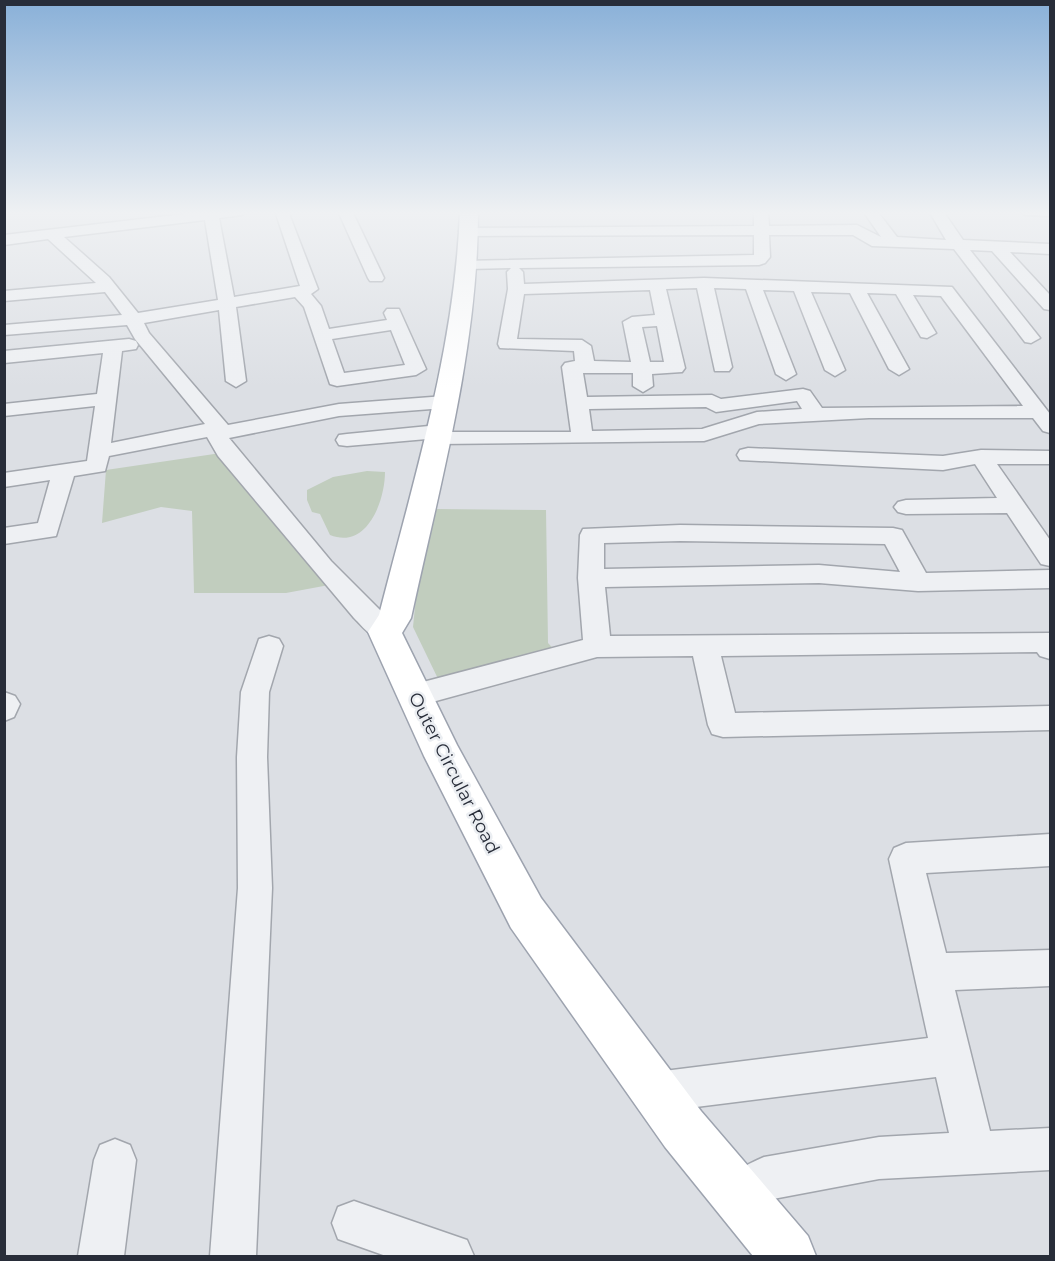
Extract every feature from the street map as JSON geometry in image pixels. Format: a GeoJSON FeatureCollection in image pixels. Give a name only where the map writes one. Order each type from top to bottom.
{"type":"FeatureCollection","features":[{"type":"Feature","properties":{"kind":"main road"},"geometry":{"type":"LineString","coordinates":[[385,632],[395,618],[441,424],[458,345],[465,270]]}},
{"type":"Feature","properties":{"kind":"main road","name":"Outer Circular Road"},"geometry":{"type":"LineString","coordinates":[[385,632],[443,756],[526,913],[683,1129],[788,1257]]}},
{"type":"Feature","properties":{"kind":"street"},"geometry":{"type":"LineString","coordinates":[[90,270],[135,319],[141,335],[218,431],[226,450],[320,565],[346,591],[363,613],[385,632]]}},
{"type":"Feature","properties":{"kind":"street"},"geometry":{"type":"LineString","coordinates":[[221,270],[236,381]]}},
{"type":"Feature","properties":{"kind":"street"},"geometry":{"type":"LineString","coordinates":[[4,330],[135,319],[301,293],[310,290],[303,270]]}},
{"type":"Feature","properties":{"kind":"street"},"geometry":{"type":"LineString","coordinates":[[372,270],[376,278]]}},
{"type":"Feature","properties":{"kind":"street"},"geometry":{"type":"LineString","coordinates":[[515,270],[516,290],[507,344],[582,346],[586,367]]}},
{"type":"Feature","properties":{"kind":"street"},"geometry":{"type":"LineString","coordinates":[[978,270],[1031,338]]}},
{"type":"Feature","properties":{"kind":"street"},"geometry":{"type":"LineString","coordinates":[[1018,270],[1050,305]]}},
{"type":"Feature","properties":{"kind":"street"},"geometry":{"type":"LineString","coordinates":[[4,284],[103,282]]}},
{"type":"Feature","properties":{"kind":"street"},"geometry":{"type":"LineString","coordinates":[[4,296],[103,282]]}},
{"type":"Feature","properties":{"kind":"street"},"geometry":{"type":"LineString","coordinates":[[516,290],[704,283],[946,291],[1045,419]]}},
{"type":"Feature","properties":{"kind":"street"},"geometry":{"type":"LineString","coordinates":[[704,283],[722,367]]}},
{"type":"Feature","properties":{"kind":"street"},"geometry":{"type":"LineString","coordinates":[[752,284],[786,374]]}},
{"type":"Feature","properties":{"kind":"street"},"geometry":{"type":"LineString","coordinates":[[583,438],[572,367],[675,369],[657,285]]}},
{"type":"Feature","properties":{"kind":"street"},"geometry":{"type":"LineString","coordinates":[[800,285],[835,370]]}},
{"type":"Feature","properties":{"kind":"street"},"geometry":{"type":"LineString","coordinates":[[855,287],[899,369]]}},
{"type":"Feature","properties":{"kind":"street"},"geometry":{"type":"LineString","coordinates":[[901,289],[927,333]]}},
{"type":"Feature","properties":{"kind":"street"},"geometry":{"type":"LineString","coordinates":[[301,293],[312,306],[336,380],[416,369],[395,319],[322,335]]}},
{"type":"Feature","properties":{"kind":"street"},"geometry":{"type":"LineString","coordinates":[[644,402],[642,368],[632,322],[664,320]]}},
{"type":"Feature","properties":{"kind":"street"},"geometry":{"type":"LineString","coordinates":[[981,337],[1050,338]]}},
{"type":"Feature","properties":{"kind":"street"},"geometry":{"type":"LineString","coordinates":[[4,357],[148,343]]}},
{"type":"Feature","properties":{"kind":"street"},"geometry":{"type":"LineString","coordinates":[[4,480],[97,466],[113,347]]}},
{"type":"Feature","properties":{"kind":"street"},"geometry":{"type":"LineString","coordinates":[[578,403],[712,401],[716,406],[756,399],[803,395],[816,415]]}},
{"type":"Feature","properties":{"kind":"street"},"geometry":{"type":"LineString","coordinates":[[4,411],[105,399]]}},
{"type":"Feature","properties":{"kind":"street"},"geometry":{"type":"LineString","coordinates":[[99,452],[339,410],[441,424],[583,438],[704,435],[757,418],[816,415],[915,411],[1045,419]]}},
{"type":"Feature","properties":{"kind":"street"},"geometry":{"type":"LineString","coordinates":[[347,440],[441,424]]}},
{"type":"Feature","properties":{"kind":"street"},"geometry":{"type":"LineString","coordinates":[[748,455],[943,463],[981,457],[1050,457]]}},
{"type":"Feature","properties":{"kind":"street"},"geometry":{"type":"LineString","coordinates":[[981,457],[1050,558]]}},
{"type":"Feature","properties":{"kind":"street"},"geometry":{"type":"LineString","coordinates":[[4,536],[48,530],[64,471]]}},
{"type":"Feature","properties":{"kind":"street"},"geometry":{"type":"LineString","coordinates":[[906,507],[1014,505]]}},
{"type":"Feature","properties":{"kind":"street"},"geometry":{"type":"LineString","coordinates":[[597,647],[591,578],[592,535],[680,533],[893,536],[918,582]]}},
{"type":"Feature","properties":{"kind":"street"},"geometry":{"type":"LineString","coordinates":[[591,578],[819,574],[918,582],[1050,579]]}},
{"type":"Feature","properties":{"kind":"street"},"geometry":{"type":"LineString","coordinates":[[414,695],[597,647],[1045,642],[1050,649]]}},
{"type":"Feature","properties":{"kind":"street"},"geometry":{"type":"LineString","coordinates":[[233,1257],[255,888],[252,757],[255,692],[269,646]]}},
{"type":"Feature","properties":{"kind":"street"},"geometry":{"type":"LineString","coordinates":[[705,646],[723,725],[1050,718]]}},
{"type":"Feature","properties":{"kind":"street"},"geometry":{"type":"LineString","coordinates":[[4,704],[4,709]]}},
{"type":"Feature","properties":{"kind":"street"},"geometry":{"type":"LineString","coordinates":[[974,1152],[906,860],[1050,850]]}},
{"type":"Feature","properties":{"kind":"street"},"geometry":{"type":"LineString","coordinates":[[933,972],[1050,968]]}},
{"type":"Feature","properties":{"kind":"street"},"geometry":{"type":"LineString","coordinates":[[656,1092],[952,1055]]}},
{"type":"Feature","properties":{"kind":"street"},"geometry":{"type":"LineString","coordinates":[[738,1197],[764,1179],[879,1158],[1050,1149]]}},
{"type":"Feature","properties":{"kind":"street"},"geometry":{"type":"LineString","coordinates":[[101,1257],[115,1160]]}},
{"type":"Feature","properties":{"kind":"street"},"geometry":{"type":"LineString","coordinates":[[354,1223],[451,1257]]}},
{"type":"Feature","properties":{"kind":"green space"},"geometry":{"type":"Polygon","coordinates":[[[221,453],[329,585],[286,593],[194,593],[192,511],[161,507],[102,523],[106,470],[221,453]]]}},
{"type":"Feature","properties":{"kind":"green space"},"geometry":{"type":"Polygon","coordinates":[[[367,471],[385,472],[382,496],[371,520],[354,536],[343,538],[330,535],[320,514],[312,512],[307,500],[307,490],[333,477],[367,471]]]}},
{"type":"Feature","properties":{"kind":"green space"},"geometry":{"type":"Polygon","coordinates":[[[435,509],[546,510],[548,643],[560,656],[441,685],[413,627],[418,577],[435,509]]]}}]}
